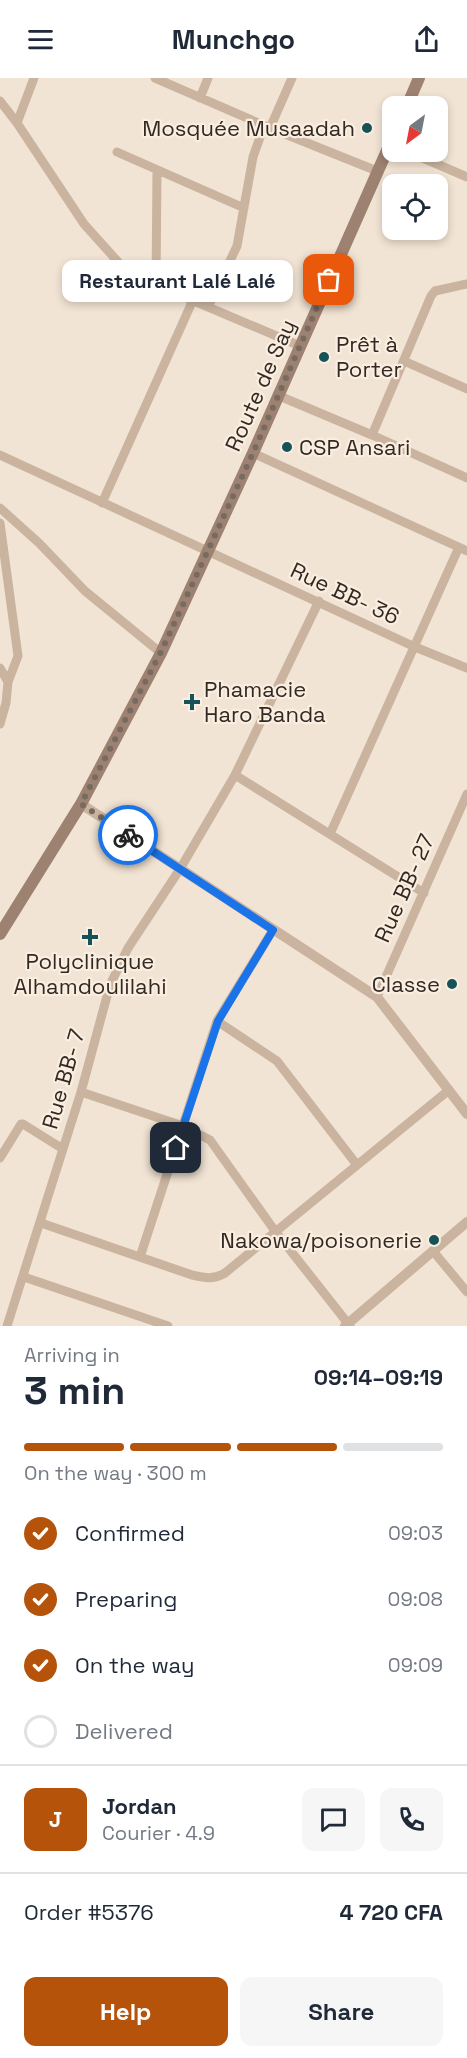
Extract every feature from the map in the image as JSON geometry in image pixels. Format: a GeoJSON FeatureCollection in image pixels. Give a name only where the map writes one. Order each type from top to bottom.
{"type":"FeatureCollection","features":[{"type":"Feature","properties":{"kind":"main road"},"geometry":{"type":"LineString","coordinates":[[411,96],[419,78]]}},
{"type":"Feature","properties":{"kind":"main road","name":"Route de Say"},"geometry":{"type":"LineString","coordinates":[[0,934],[81,804],[161,652],[253,453],[382,161]]}},
{"type":"Feature","properties":{"kind":"street"},"geometry":{"type":"LineString","coordinates":[[17,123],[34,78]]}},
{"type":"Feature","properties":{"kind":"street"},"geometry":{"type":"LineString","coordinates":[[155,78],[267,127],[377,171]]}},
{"type":"Feature","properties":{"kind":"street"},"geometry":{"type":"LineString","coordinates":[[200,98],[208,78]]}},
{"type":"Feature","properties":{"kind":"street"},"geometry":{"type":"LineString","coordinates":[[208,307],[237,246],[253,157],[292,78]]}},
{"type":"Feature","properties":{"kind":"street"},"geometry":{"type":"LineString","coordinates":[[1,105],[17,123],[84,224],[128,273],[300,346]]}},
{"type":"Feature","properties":{"kind":"street"},"geometry":{"type":"LineString","coordinates":[[117,152],[244,208]]}},
{"type":"Feature","properties":{"kind":"street"},"geometry":{"type":"LineString","coordinates":[[432,162],[467,177]]}},
{"type":"Feature","properties":{"kind":"street"},"geometry":{"type":"LineString","coordinates":[[156,285],[157,170]]}},
{"type":"Feature","properties":{"kind":"street"},"geometry":{"type":"LineString","coordinates":[[372,435],[431,296],[435,291],[467,284]]}},
{"type":"Feature","properties":{"kind":"street"},"geometry":{"type":"LineString","coordinates":[[102,503],[193,300]]}},
{"type":"Feature","properties":{"kind":"street"},"geometry":{"type":"LineString","coordinates":[[404,361],[467,389]]}},
{"type":"Feature","properties":{"kind":"street"},"geometry":{"type":"LineString","coordinates":[[277,395],[467,478]]}},
{"type":"Feature","properties":{"kind":"street"},"geometry":{"type":"LineString","coordinates":[[253,453],[463,549],[415,647],[330,834]]}},
{"type":"Feature","properties":{"kind":"street","name":"Rue BB- 36"},"geometry":{"type":"LineString","coordinates":[[0,455],[415,647],[467,668]]}},
{"type":"Feature","properties":{"kind":"street"},"geometry":{"type":"LineString","coordinates":[[0,508],[39,543],[85,591],[161,652]]}},
{"type":"Feature","properties":{"kind":"street"},"geometry":{"type":"LineString","coordinates":[[0,523],[18,657],[8,682],[6,703],[0,724]]}},
{"type":"Feature","properties":{"kind":"street","name":"Rue BB- 7"},"geometry":{"type":"LineString","coordinates":[[7,1326],[81,1092],[110,985],[129,948],[180,869],[235,775],[319,602]]}},
{"type":"Feature","properties":{"kind":"street"},"geometry":{"type":"LineString","coordinates":[[0,668],[8,682]]}},
{"type":"Feature","properties":{"kind":"street"},"geometry":{"type":"LineString","coordinates":[[235,775],[424,893]]}},
{"type":"Feature","properties":{"kind":"street","name":"Rue BB- 27"},"geometry":{"type":"LineString","coordinates":[[377,997],[467,795]]}},
{"type":"Feature","properties":{"kind":"street"},"geometry":{"type":"LineString","coordinates":[[81,804],[377,997],[467,1114]]}},
{"type":"Feature","properties":{"kind":"street"},"geometry":{"type":"LineString","coordinates":[[140,1257],[218,1021],[273,930]]}},
{"type":"Feature","properties":{"kind":"street"},"geometry":{"type":"LineString","coordinates":[[218,1021],[277,1061],[357,1166]]}},
{"type":"Feature","properties":{"kind":"street"},"geometry":{"type":"LineString","coordinates":[[41,1223],[192,1275],[208,1279],[217,1278],[449,1090]]}},
{"type":"Feature","properties":{"kind":"street"},"geometry":{"type":"LineString","coordinates":[[81,1092],[183,1126],[202,1135],[216,1147],[275,1231],[347,1325],[467,1222]]}},
{"type":"Feature","properties":{"kind":"street"},"geometry":{"type":"LineString","coordinates":[[0,1158],[21,1124],[63,1149]]}},
{"type":"Feature","properties":{"kind":"street"},"geometry":{"type":"LineString","coordinates":[[433,1251],[467,1292]]}},
{"type":"Feature","properties":{"kind":"street"},"geometry":{"type":"LineString","coordinates":[[24,1277],[168,1326]]}},
{"type":"Feature","properties":{"kind":"way so far"},"geometry":{"type":"LineString","coordinates":[[128,835],[81,804],[161,652],[253,453],[329,280]]}},
{"type":"Feature","properties":{"kind":"place","name":"Mosquée Musaadah"},"geometry":{"type":"Point","coordinates":[367,128]}},
{"type":"Feature","properties":{"kind":"place","name":"Restaurant Lalé Lalé"},"geometry":{"type":"Point","coordinates":[329,280]}},
{"type":"Feature","properties":{"kind":"place","name":"Prêt à Porter"},"geometry":{"type":"Point","coordinates":[324,357]}},
{"type":"Feature","properties":{"kind":"place","name":"CSP Ansari"},"geometry":{"type":"Point","coordinates":[287,447]}},
{"type":"Feature","properties":{"kind":"place","name":"Phamacie Haro Banda"},"geometry":{"type":"Point","coordinates":[192,702]}},
{"type":"Feature","properties":{"kind":"place","name":"Polyclinique Alhamdoulilahi"},"geometry":{"type":"Point","coordinates":[90,937]}},
{"type":"Feature","properties":{"kind":"place","name":"Classe"},"geometry":{"type":"Point","coordinates":[452,984]}},
{"type":"Feature","properties":{"kind":"place","name":"Nakowa/poisonerie"},"geometry":{"type":"Point","coordinates":[434,1240]}},
{"type":"Feature","properties":{"kind":"route"},"geometry":{"type":"LineString","coordinates":[[128,835],[273,930],[218,1021],[176,1148]]}}]}
